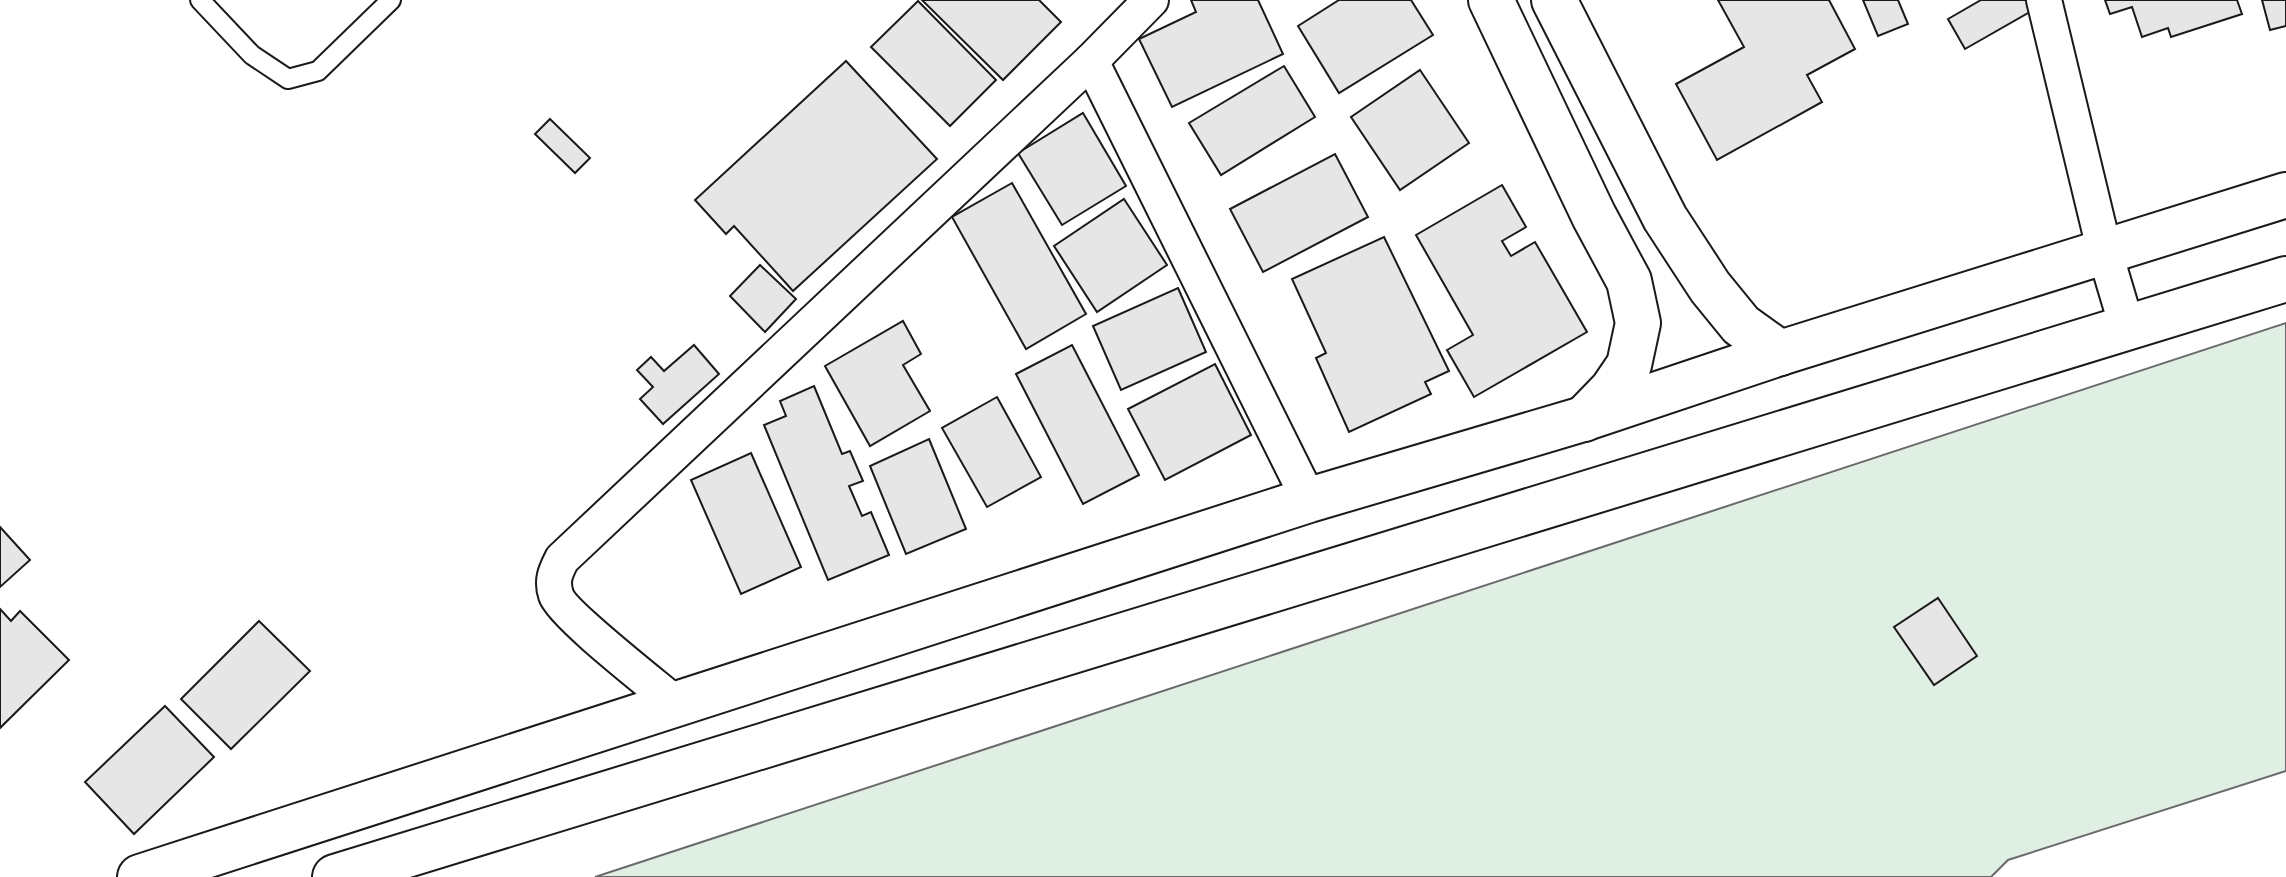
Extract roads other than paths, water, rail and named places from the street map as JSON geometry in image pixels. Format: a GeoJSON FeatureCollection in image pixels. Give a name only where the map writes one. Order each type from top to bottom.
{"type":"FeatureCollection","features":[{"type":"Feature","properties":{"kind":"street"},"geometry":{"type":"LineString","coordinates":[[676,704],[571,615],[556,597],[553,577],[562,559],[1091,61],[1151,0]]}},
{"type":"Feature","properties":{"kind":"street"},"geometry":{"type":"LineString","coordinates":[[1491,0],[1594,216],[1629,281],[1638,323],[1629,365],[1612,390],[1583,419]]}},
{"type":"Feature","properties":{"kind":"street"},"geometry":{"type":"LineString","coordinates":[[1554,0],[1665,218],[1710,287],[1741,325],[1780,353]]}},
{"type":"Feature","properties":{"kind":"street"},"geometry":{"type":"LineString","coordinates":[[2044,0],[2105,253],[2127,327]]}},
{"type":"Feature","properties":{"kind":"street"},"geometry":{"type":"LineString","coordinates":[[1091,61],[1309,500]]}},
{"type":"Feature","properties":{"kind":"street"},"geometry":{"type":"LineString","coordinates":[[140,877],[1309,500],[1583,419],[1780,353],[2286,195]]}},
{"type":"Feature","properties":{"kind":"street"},"geometry":{"type":"LineString","coordinates":[[335,877],[2286,279]]}},
{"type":"Feature","properties":{"kind":"lane"},"geometry":{"type":"LineString","coordinates":[[200,0],[252,55],[288,79],[318,71],[391,0]]}}]}
